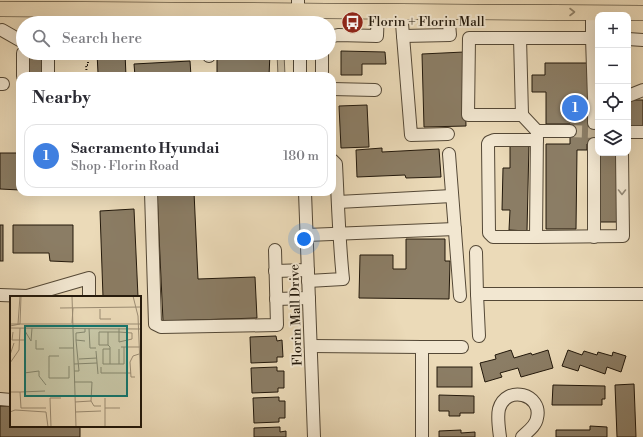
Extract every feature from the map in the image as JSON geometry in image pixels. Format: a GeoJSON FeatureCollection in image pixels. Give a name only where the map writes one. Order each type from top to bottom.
{"type":"FeatureCollection","features":[{"type":"Feature","properties":{"kind":"main road"},"geometry":{"type":"LineString","coordinates":[[224,16],[298,11],[643,13]]}},
{"type":"Feature","properties":{"kind":"main road"},"geometry":{"type":"LineString","coordinates":[[1,16],[48,16],[70,14],[145,16]]}},
{"type":"Feature","properties":{"kind":"street"},"geometry":{"type":"LineString","coordinates":[[336,35],[377,36],[378,11]]}},
{"type":"Feature","properties":{"kind":"street"},"geometry":{"type":"LineString","coordinates":[[401,12],[411,135],[448,134]]}},
{"type":"Feature","properties":{"kind":"street"},"geometry":{"type":"LineString","coordinates":[[403,36],[450,35],[448,12]]}},
{"type":"Feature","properties":{"kind":"street"},"geometry":{"type":"LineString","coordinates":[[522,115],[468,115],[469,38],[595,38],[592,12]]}},
{"type":"Feature","properties":{"kind":"street"},"geometry":{"type":"LineString","coordinates":[[1,16],[16,34]]}},
{"type":"Feature","properties":{"kind":"street"},"geometry":{"type":"LineString","coordinates":[[520,38],[522,115],[537,135],[536,237]]}},
{"type":"Feature","properties":{"kind":"street"},"geometry":{"type":"LineString","coordinates":[[631,39],[643,40]]}},
{"type":"Feature","properties":{"kind":"street"},"geometry":{"type":"LineString","coordinates":[[595,48],[596,84]]}},
{"type":"Feature","properties":{"kind":"street"},"geometry":{"type":"LineString","coordinates":[[23,60],[23,72]]}},
{"type":"Feature","properties":{"kind":"street"},"geometry":{"type":"LineString","coordinates":[[48,60],[48,72]]}},
{"type":"Feature","properties":{"kind":"street"},"geometry":{"type":"LineString","coordinates":[[300,60],[300,72]]}},
{"type":"Feature","properties":{"kind":"street"},"geometry":{"type":"LineString","coordinates":[[322,60],[322,72]]}},
{"type":"Feature","properties":{"kind":"street"},"geometry":{"type":"LineString","coordinates":[[336,89],[375,90]]}},
{"type":"Feature","properties":{"kind":"street"},"geometry":{"type":"LineString","coordinates":[[631,95],[643,90]]}},
{"type":"Feature","properties":{"kind":"street"},"geometry":{"type":"LineString","coordinates":[[594,123],[595,111]]}},
{"type":"Feature","properties":{"kind":"street"},"geometry":{"type":"LineString","coordinates":[[570,131],[494,140],[489,142],[489,233],[493,237],[622,236],[622,156]]}},
{"type":"Feature","properties":{"kind":"street"},"geometry":{"type":"LineString","coordinates":[[631,132],[643,132]]}},
{"type":"Feature","properties":{"kind":"street"},"geometry":{"type":"LineString","coordinates":[[594,144],[594,237]]}},
{"type":"Feature","properties":{"kind":"street"},"geometry":{"type":"LineString","coordinates":[[450,154],[460,296]]}},
{"type":"Feature","properties":{"kind":"street"},"geometry":{"type":"LineString","coordinates":[[275,271],[343,279],[338,233],[336,164]]}},
{"type":"Feature","properties":{"kind":"street"},"geometry":{"type":"LineString","coordinates":[[151,196],[155,324],[161,327],[277,325],[275,250]]}},
{"type":"Feature","properties":{"kind":"street","name":"Florin Mall Drive"},"geometry":{"type":"LineString","coordinates":[[305,196],[314,437]]}},
{"type":"Feature","properties":{"kind":"street"},"geometry":{"type":"LineString","coordinates":[[338,202],[452,196]]}},
{"type":"Feature","properties":{"kind":"street"},"geometry":{"type":"LineString","coordinates":[[306,235],[455,229]]}},
{"type":"Feature","properties":{"kind":"street"},"geometry":{"type":"LineString","coordinates":[[476,252],[479,336]]}},
{"type":"Feature","properties":{"kind":"street"},"geometry":{"type":"LineString","coordinates":[[10,296],[27,296],[89,278],[89,296]]}},
{"type":"Feature","properties":{"kind":"street"},"geometry":{"type":"LineString","coordinates":[[477,294],[643,294]]}},
{"type":"Feature","properties":{"kind":"street"},"geometry":{"type":"LineString","coordinates":[[276,299],[309,298]]}},
{"type":"Feature","properties":{"kind":"street"},"geometry":{"type":"LineString","coordinates":[[311,346],[462,347]]}},
{"type":"Feature","properties":{"kind":"street"},"geometry":{"type":"LineString","coordinates":[[422,347],[422,437]]}},
{"type":"Feature","properties":{"kind":"street"},"geometry":{"type":"LineString","coordinates":[[500,437],[498,411],[502,403],[510,396],[518,394],[531,399],[538,411],[537,420],[529,431],[522,437]]}},
{"type":"Feature","properties":{"kind":"street"},"geometry":{"type":"LineString","coordinates":[[0,399],[10,400]]}},
{"type":"Feature","properties":{"kind":"path"},"geometry":{"type":"LineString","coordinates":[[87,72],[86,64],[88,64],[88,60]]}},
{"type":"Feature","properties":{"kind":"shaded area"},"geometry":{"type":"Polygon","coordinates":[[[277,60],[284,60],[285,72],[278,72],[277,60]]]}},
{"type":"Feature","properties":{"kind":"building"},"geometry":{"type":"Polygon","coordinates":[[[341,51],[385,52],[386,64],[362,64],[362,75],[341,75],[341,51]]]}},
{"type":"Feature","properties":{"kind":"building"},"geometry":{"type":"Polygon","coordinates":[[[464,52],[466,126],[424,127],[422,54],[464,52]]]}},
{"type":"Feature","properties":{"kind":"building"},"geometry":{"type":"Polygon","coordinates":[[[26,60],[45,60],[45,72],[26,72],[26,60]]]}},
{"type":"Feature","properties":{"kind":"building"},"geometry":{"type":"Polygon","coordinates":[[[97,60],[125,60],[126,72],[98,72],[97,60]]]}},
{"type":"Feature","properties":{"kind":"building"},"geometry":{"type":"Polygon","coordinates":[[[217,60],[270,60],[269,72],[217,72],[217,60]]]}},
{"type":"Feature","properties":{"kind":"building"},"geometry":{"type":"Polygon","coordinates":[[[190,61],[191,72],[135,72],[134,64],[190,61]]]}},
{"type":"Feature","properties":{"kind":"building"},"geometry":{"type":"Polygon","coordinates":[[[545,63],[589,63],[595,103],[595,144],[587,144],[587,150],[577,150],[576,229],[546,229],[546,144],[570,144],[570,124],[546,124],[546,92],[532,92],[532,75],[545,75],[545,63]]]}},
{"type":"Feature","properties":{"kind":"building"},"geometry":{"type":"Polygon","coordinates":[[[631,100],[643,100],[643,126],[631,126],[631,100]]]}},
{"type":"Feature","properties":{"kind":"building"},"geometry":{"type":"Polygon","coordinates":[[[367,105],[369,147],[341,148],[339,106],[367,105]]]}},
{"type":"Feature","properties":{"kind":"building"},"geometry":{"type":"Polygon","coordinates":[[[510,143],[529,143],[527,231],[509,230],[510,210],[502,210],[503,168],[510,168],[510,143]]]}},
{"type":"Feature","properties":{"kind":"building"},"geometry":{"type":"Polygon","coordinates":[[[382,148],[382,152],[439,149],[441,177],[406,178],[405,175],[357,177],[356,150],[382,148]]]}},
{"type":"Feature","properties":{"kind":"building"},"geometry":{"type":"Polygon","coordinates":[[[0,153],[16,153],[16,190],[0,189],[0,153]]]}},
{"type":"Feature","properties":{"kind":"building"},"geometry":{"type":"Polygon","coordinates":[[[600,156],[618,156],[618,222],[600,222],[600,156]]]}},
{"type":"Feature","properties":{"kind":"building"},"geometry":{"type":"Polygon","coordinates":[[[157,196],[194,196],[198,279],[255,277],[257,318],[163,321],[157,196]]]}},
{"type":"Feature","properties":{"kind":"building"},"geometry":{"type":"Polygon","coordinates":[[[134,209],[138,296],[103,296],[100,211],[134,209]]]}},
{"type":"Feature","properties":{"kind":"building"},"geometry":{"type":"Polygon","coordinates":[[[0,225],[3,225],[3,261],[0,261],[0,225]]]}},
{"type":"Feature","properties":{"kind":"building"},"geometry":{"type":"Polygon","coordinates":[[[13,225],[73,225],[73,262],[50,261],[49,253],[13,253],[13,225]]]}},
{"type":"Feature","properties":{"kind":"building"},"geometry":{"type":"Polygon","coordinates":[[[406,239],[445,239],[445,261],[450,261],[449,299],[359,298],[360,255],[393,255],[393,269],[406,269],[406,239]]]}},
{"type":"Feature","properties":{"kind":"building"},"geometry":{"type":"Polygon","coordinates":[[[276,336],[277,341],[282,340],[283,357],[277,357],[277,362],[251,363],[250,337],[276,336]]]}},
{"type":"Feature","properties":{"kind":"building"},"geometry":{"type":"Polygon","coordinates":[[[511,350],[514,358],[531,353],[532,355],[548,350],[553,368],[521,377],[518,368],[500,373],[502,377],[485,382],[480,363],[496,359],[495,355],[511,350]]]}},
{"type":"Feature","properties":{"kind":"building"},"geometry":{"type":"Polygon","coordinates":[[[568,350],[582,355],[584,351],[597,355],[598,352],[612,356],[613,352],[626,356],[621,372],[607,367],[605,374],[580,365],[578,371],[562,366],[568,350]]]}},
{"type":"Feature","properties":{"kind":"building"},"geometry":{"type":"Polygon","coordinates":[[[277,367],[277,371],[284,371],[284,388],[278,388],[278,392],[252,393],[251,368],[277,367]]]}},
{"type":"Feature","properties":{"kind":"building"},"geometry":{"type":"Polygon","coordinates":[[[437,367],[472,367],[472,387],[437,387],[437,367]]]}},
{"type":"Feature","properties":{"kind":"building"},"geometry":{"type":"Polygon","coordinates":[[[634,384],[636,437],[617,437],[615,385],[634,384]]]}},
{"type":"Feature","properties":{"kind":"building"},"geometry":{"type":"Polygon","coordinates":[[[553,385],[605,386],[605,399],[602,399],[602,405],[552,405],[553,385]]]}},
{"type":"Feature","properties":{"kind":"building"},"geometry":{"type":"Polygon","coordinates":[[[439,395],[474,396],[474,413],[460,413],[460,416],[449,416],[449,411],[439,411],[439,395]]]}},
{"type":"Feature","properties":{"kind":"building"},"geometry":{"type":"Polygon","coordinates":[[[279,397],[279,401],[285,401],[285,418],[279,418],[279,422],[254,423],[253,398],[279,397]]]}},
{"type":"Feature","properties":{"kind":"building"},"geometry":{"type":"Polygon","coordinates":[[[0,406],[10,406],[10,427],[80,427],[80,437],[0,437],[0,406]]]}},
{"type":"Feature","properties":{"kind":"building"},"geometry":{"type":"Polygon","coordinates":[[[590,426],[607,427],[607,437],[556,437],[556,430],[590,430],[590,426]]]}},
{"type":"Feature","properties":{"kind":"building"},"geometry":{"type":"Polygon","coordinates":[[[280,427],[280,432],[286,431],[286,437],[254,437],[254,428],[280,427]]]}},
{"type":"Feature","properties":{"kind":"building"},"geometry":{"type":"Polygon","coordinates":[[[461,430],[461,433],[475,432],[475,437],[439,437],[439,431],[461,430]]]}},
{"type":"Feature","properties":{"kind":"tunnel"},"geometry":{"type":"LineString","coordinates":[[570,131],[595,132]]}},
{"type":"Feature","properties":{"kind":"place","name":"Florin + Florin Mall"},"geometry":{"type":"Point","coordinates":[353,22]}},
{"type":"Feature","properties":{"kind":"place","name":"Sacramento Hyundai"},"geometry":{"type":"Point","coordinates":[575,108]}}]}
